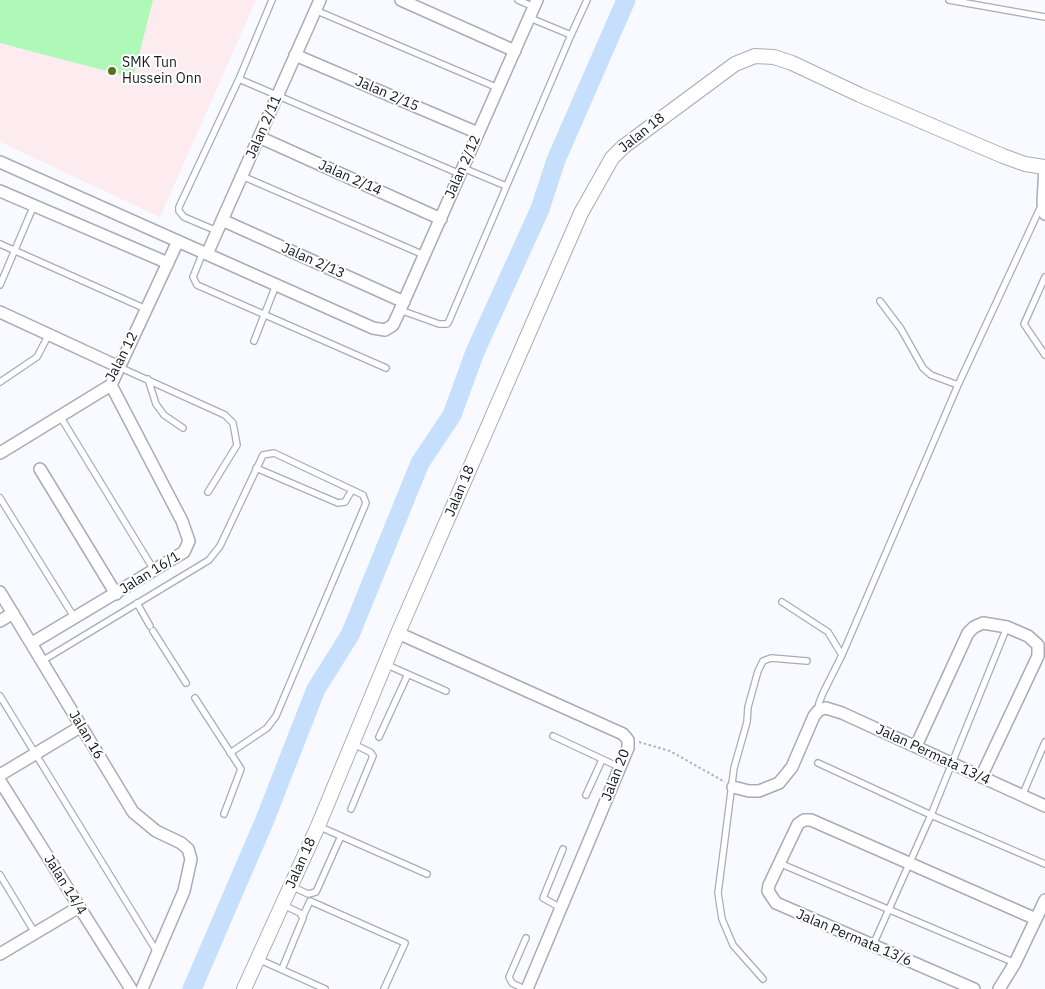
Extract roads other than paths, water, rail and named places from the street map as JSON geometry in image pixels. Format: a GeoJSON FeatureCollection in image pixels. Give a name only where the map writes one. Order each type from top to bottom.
{"type":"FeatureCollection","features":[{"type":"Feature","properties":{"kind":"street"},"geometry":{"type":"LineString","coordinates":[[401,0],[515,51]]}},
{"type":"Feature","properties":{"kind":"street","name":"Jalan 2/11"},"geometry":{"type":"LineString","coordinates":[[205,253],[220,226],[318,5]]}},
{"type":"Feature","properties":{"kind":"street","name":"Jalan 2/12"},"geometry":{"type":"LineString","coordinates":[[276,285],[373,328],[385,330],[393,325],[534,8]]}},
{"type":"Feature","properties":{"kind":"street","name":"Jalan 2/15"},"geometry":{"type":"LineString","coordinates":[[295,55],[478,133]]}},
{"type":"Feature","properties":{"kind":"street","name":"Jalan 18"},"geometry":{"type":"LineString","coordinates":[[245,989],[318,826],[384,664],[581,213],[612,158],[638,134],[735,64],[755,56],[774,58],[792,63],[860,95],[1003,156],[1025,164],[1045,167]]}},
{"type":"Feature","properties":{"kind":"street","name":"Jalan 2/14"},"geometry":{"type":"LineString","coordinates":[[259,137],[441,219]]}},
{"type":"Feature","properties":{"kind":"street"},"geometry":{"type":"LineString","coordinates":[[0,162],[276,285]]}},
{"type":"Feature","properties":{"kind":"street"},"geometry":{"type":"LineString","coordinates":[[1044,208],[1045,167]]}},
{"type":"Feature","properties":{"kind":"street"},"geometry":{"type":"LineString","coordinates":[[0,191],[168,263]]}},
{"type":"Feature","properties":{"kind":"street","name":"Jalan 2/13"},"geometry":{"type":"LineString","coordinates":[[220,226],[402,306]]}},
{"type":"Feature","properties":{"kind":"street","name":"Jalan 12"},"geometry":{"type":"LineString","coordinates":[[0,453],[110,385],[178,241]]}},
{"type":"Feature","properties":{"kind":"street"},"geometry":{"type":"LineString","coordinates":[[0,312],[119,367]]}},
{"type":"Feature","properties":{"kind":"street","name":"Jalan 16/1"},"geometry":{"type":"LineString","coordinates":[[32,643],[184,552],[189,541],[187,530],[110,385]]}},
{"type":"Feature","properties":{"kind":"street"},"geometry":{"type":"LineString","coordinates":[[40,469],[116,594]]}},
{"type":"Feature","properties":{"kind":"street","name":"Jalan 16"},"geometry":{"type":"LineString","coordinates":[[0,592],[133,812],[156,831],[181,843],[188,849],[191,859],[190,873],[158,954]]}},
{"type":"Feature","properties":{"kind":"street"},"geometry":{"type":"LineString","coordinates":[[0,621],[13,613]]}},
{"type":"Feature","properties":{"kind":"street"},"geometry":{"type":"LineString","coordinates":[[916,746],[968,633],[974,627],[983,623],[1007,627],[1028,636],[1042,646],[1032,673],[981,777]]}},
{"type":"Feature","properties":{"kind":"street","name":"Jalan 20"},"geometry":{"type":"LineString","coordinates":[[398,633],[623,734],[628,740],[628,748],[562,908],[526,989]]}},
{"type":"Feature","properties":{"kind":"street","name":"Jalan Permata 13/4"},"geometry":{"type":"LineString","coordinates":[[819,710],[832,709],[1045,806]]}},
{"type":"Feature","properties":{"kind":"street"},"geometry":{"type":"LineString","coordinates":[[733,787],[759,791],[779,783],[792,767],[810,722],[819,710]]}},
{"type":"Feature","properties":{"kind":"street"},"geometry":{"type":"LineString","coordinates":[[0,775],[80,727]]}},
{"type":"Feature","properties":{"kind":"street","name":"Jalan 14/4"},"geometry":{"type":"LineString","coordinates":[[0,781],[131,989]]}},
{"type":"Feature","properties":{"kind":"street"},"geometry":{"type":"LineString","coordinates":[[778,863],[798,824],[804,820],[811,820],[1036,918]]}},
{"type":"Feature","properties":{"kind":"street","name":"Jalan Permata 13/6"},"geometry":{"type":"LineString","coordinates":[[778,863],[768,891],[776,903],[974,989]]}},
{"type":"Feature","properties":{"kind":"street"},"geometry":{"type":"LineString","coordinates":[[999,989],[1015,963],[1045,900]]}},
{"type":"Feature","properties":{"kind":"street"},"geometry":{"type":"LineString","coordinates":[[0,954],[79,907]]}},
{"type":"Feature","properties":{"kind":"street"},"geometry":{"type":"LineString","coordinates":[[142,989],[158,954]]}},
{"type":"Feature","properties":{"kind":"lane"},"geometry":{"type":"LineString","coordinates":[[220,226],[184,218],[179,207],[272,0]]}},
{"type":"Feature","properties":{"kind":"lane"},"geometry":{"type":"LineString","coordinates":[[518,0],[534,8],[571,35]]}},
{"type":"Feature","properties":{"kind":"lane"},"geometry":{"type":"LineString","coordinates":[[402,306],[440,324],[447,324],[587,0]]}},
{"type":"Feature","properties":{"kind":"lane"},"geometry":{"type":"LineString","coordinates":[[949,0],[1045,17]]}},
{"type":"Feature","properties":{"kind":"lane"},"geometry":{"type":"LineString","coordinates":[[318,5],[498,88]]}},
{"type":"Feature","properties":{"kind":"lane"},"geometry":{"type":"LineString","coordinates":[[238,79],[461,171],[506,186]]}},
{"type":"Feature","properties":{"kind":"lane"},"geometry":{"type":"LineString","coordinates":[[242,176],[424,255]]}},
{"type":"Feature","properties":{"kind":"lane"},"geometry":{"type":"LineString","coordinates":[[0,284],[34,205]]}},
{"type":"Feature","properties":{"kind":"lane"},"geometry":{"type":"LineString","coordinates":[[819,710],[819,703],[823,693],[842,655],[958,385],[1044,208]]}},
{"type":"Feature","properties":{"kind":"lane"},"geometry":{"type":"LineString","coordinates":[[0,244],[146,309]]}},
{"type":"Feature","properties":{"kind":"lane"},"geometry":{"type":"LineString","coordinates":[[205,253],[193,277],[197,285],[386,368]]}},
{"type":"Feature","properties":{"kind":"lane"},"geometry":{"type":"LineString","coordinates":[[1045,277],[1024,324],[1045,355]]}},
{"type":"Feature","properties":{"kind":"lane"},"geometry":{"type":"LineString","coordinates":[[254,341],[276,285]]}},
{"type":"Feature","properties":{"kind":"lane"},"geometry":{"type":"LineString","coordinates":[[880,301],[901,329],[923,368],[931,375],[958,385]]}},
{"type":"Feature","properties":{"kind":"lane"},"geometry":{"type":"LineString","coordinates":[[0,382],[37,357],[49,334]]}},
{"type":"Feature","properties":{"kind":"lane"},"geometry":{"type":"LineString","coordinates":[[119,367],[225,416],[233,424],[237,445],[208,492]]}},
{"type":"Feature","properties":{"kind":"lane"},"geometry":{"type":"LineString","coordinates":[[148,379],[156,404],[164,415],[182,428]]}},
{"type":"Feature","properties":{"kind":"lane"},"geometry":{"type":"LineString","coordinates":[[60,416],[154,570]]}},
{"type":"Feature","properties":{"kind":"lane"},"geometry":{"type":"LineString","coordinates":[[42,661],[201,565],[215,554],[263,455],[274,453],[363,495],[366,503],[276,716],[267,728],[230,753]]}},
{"type":"Feature","properties":{"kind":"lane"},"geometry":{"type":"LineString","coordinates":[[256,468],[338,503],[345,502],[352,490]]}},
{"type":"Feature","properties":{"kind":"lane"},"geometry":{"type":"LineString","coordinates":[[0,498],[74,617]]}},
{"type":"Feature","properties":{"kind":"lane"},"geometry":{"type":"LineString","coordinates":[[782,602],[821,626],[836,643],[842,655]]}},
{"type":"Feature","properties":{"kind":"lane"},"geometry":{"type":"LineString","coordinates":[[137,603],[186,683]]}},
{"type":"Feature","properties":{"kind":"lane"},"geometry":{"type":"LineString","coordinates":[[873,945],[931,815],[1007,627]]}},
{"type":"Feature","properties":{"kind":"lane"},"geometry":{"type":"LineString","coordinates":[[763,979],[733,945],[722,919],[718,893],[734,768],[748,722],[748,707],[758,671],[763,661],[771,658],[806,661]]}},
{"type":"Feature","properties":{"kind":"lane"},"geometry":{"type":"LineString","coordinates":[[384,664],[446,691]]}},
{"type":"Feature","properties":{"kind":"lane"},"geometry":{"type":"LineString","coordinates":[[379,738],[408,674]]}},
{"type":"Feature","properties":{"kind":"lane"},"geometry":{"type":"LineString","coordinates":[[0,696],[158,954]]}},
{"type":"Feature","properties":{"kind":"lane"},"geometry":{"type":"LineString","coordinates":[[195,698],[241,769],[241,774],[224,814]]}},
{"type":"Feature","properties":{"kind":"lane"},"geometry":{"type":"LineString","coordinates":[[552,736],[619,767]]}},
{"type":"Feature","properties":{"kind":"lane"},"geometry":{"type":"LineString","coordinates":[[1022,796],[1045,742]]}},
{"type":"Feature","properties":{"kind":"lane"},"geometry":{"type":"LineString","coordinates":[[351,809],[373,756],[370,752],[353,744]]}},
{"type":"Feature","properties":{"kind":"lane"},"geometry":{"type":"LineString","coordinates":[[586,795],[602,760]]}},
{"type":"Feature","properties":{"kind":"lane"},"geometry":{"type":"LineString","coordinates":[[818,763],[931,815],[1045,864]]}},
{"type":"Feature","properties":{"kind":"lane"},"geometry":{"type":"LineString","coordinates":[[318,826],[427,874]]}},
{"type":"Feature","properties":{"kind":"lane"},"geometry":{"type":"LineString","coordinates":[[291,886],[308,894],[316,892],[341,836]]}},
{"type":"Feature","properties":{"kind":"lane"},"geometry":{"type":"LineString","coordinates":[[562,908],[543,898],[563,849]]}},
{"type":"Feature","properties":{"kind":"lane"},"geometry":{"type":"LineString","coordinates":[[778,863],[1015,963]]}},
{"type":"Feature","properties":{"kind":"lane"},"geometry":{"type":"LineString","coordinates":[[0,875],[35,934]]}},
{"type":"Feature","properties":{"kind":"lane"},"geometry":{"type":"LineString","coordinates":[[282,969],[302,916],[310,901],[404,943],[384,989]]}},
{"type":"Feature","properties":{"kind":"lane"},"geometry":{"type":"LineString","coordinates":[[282,905],[302,916]]}},
{"type":"Feature","properties":{"kind":"lane"},"geometry":{"type":"LineString","coordinates":[[526,938],[509,977],[512,983],[526,989]]}},
{"type":"Feature","properties":{"kind":"lane"},"geometry":{"type":"LineString","coordinates":[[258,959],[325,989]]}},
{"type":"Feature","properties":{"kind":"waterway"},"geometry":{"type":"LineString","coordinates":[[192,989],[264,822],[316,689],[350,635],[420,463],[452,415],[475,352],[540,209],[556,160],[626,0]]}},
{"type":"Feature","properties":{"kind":"place","name":"SMK Tun Hussein Onn"},"geometry":{"type":"Point","coordinates":[112,71]}}]}
